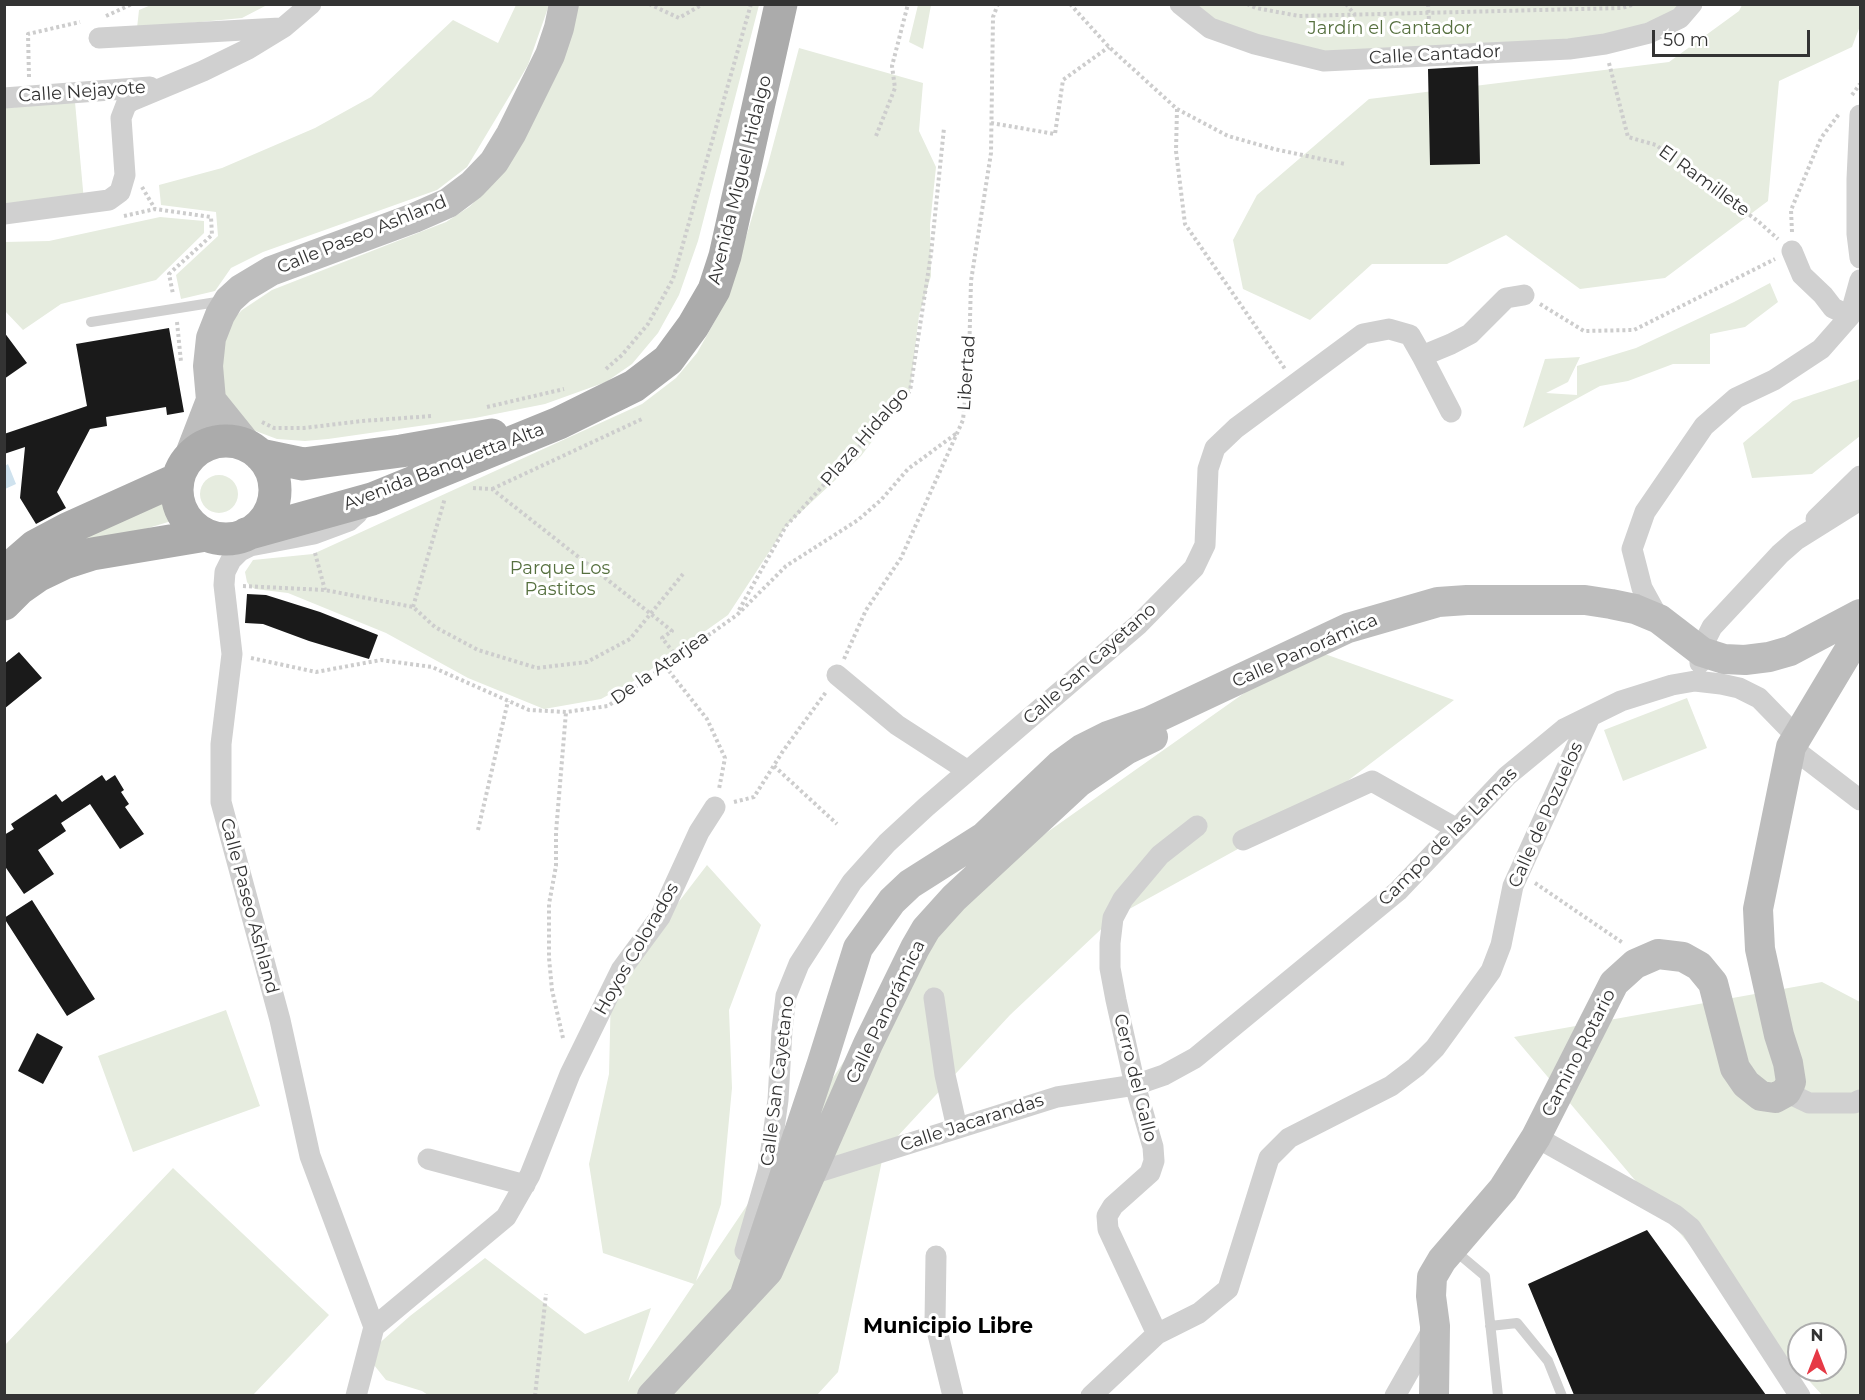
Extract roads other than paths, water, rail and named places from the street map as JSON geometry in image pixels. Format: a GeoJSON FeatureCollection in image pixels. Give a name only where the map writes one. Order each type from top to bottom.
{"type":"FeatureCollection","features":[{"type":"Feature","properties":{"kind":"main road","name":"Avenida Miguel Hidalgo"},"geometry":{"type":"LineString","coordinates":[[558,423],[634,386],[668,360],[693,326],[714,290],[725,256],[781,4]]}},
{"type":"Feature","properties":{"kind":"main road","name":"Avenida Banquetta Alta"},"geometry":{"type":"LineString","coordinates":[[254,440],[303,464],[401,451],[558,423]]}},
{"type":"Feature","properties":{"kind":"main road","name":"Avenida Banquetta Alta"},"geometry":{"type":"LineString","coordinates":[[246,534],[372,499],[558,423]]}},
{"type":"Feature","properties":{"kind":"main road"},"geometry":{"type":"LineString","coordinates":[[4,573],[35,546],[183,468],[201,447],[216,442],[254,440],[270,468],[274,483],[274,498],[269,513],[260,525],[246,534],[224,538],[206,535],[92,554],[63,563],[39,575],[4,604]]}},
{"type":"Feature","properties":{"kind":"main road"},"geometry":{"type":"LineString","coordinates":[[183,468],[178,499],[185,518],[206,535]]}},
{"type":"Feature","properties":{"kind":"street"},"geometry":{"type":"LineString","coordinates":[[163,86],[203,71],[248,49],[284,27],[311,4]]}},
{"type":"Feature","properties":{"kind":"street","name":"Calle Paseo Ashland"},"geometry":{"type":"LineString","coordinates":[[183,468],[211,400],[208,366],[211,338],[229,300],[241,288],[271,271],[448,203],[472,185],[494,162],[511,134],[550,55],[560,28],[564,4]]}},
{"type":"Feature","properties":{"kind":"street","name":"Calle Cantador"},"geometry":{"type":"LineString","coordinates":[[1180,4],[1210,28],[1255,44],[1324,61],[1569,49],[1605,44],[1649,33],[1680,18],[1692,4]]}},
{"type":"Feature","properties":{"kind":"street"},"geometry":{"type":"LineString","coordinates":[[99,38],[284,27]]}},
{"type":"Feature","properties":{"kind":"street","name":"Calle Nejayote"},"geometry":{"type":"LineString","coordinates":[[4,98],[163,86]]}},
{"type":"Feature","properties":{"kind":"street","name":"Calle Nejayote"},"geometry":{"type":"LineString","coordinates":[[4,214],[110,200],[120,192],[125,175],[121,118],[123,111],[131,101],[163,86]]}},
{"type":"Feature","properties":{"kind":"street"},"geometry":{"type":"LineString","coordinates":[[1850,109],[1860,258]]}},
{"type":"Feature","properties":{"kind":"street"},"geometry":{"type":"LineString","coordinates":[[1792,251],[1802,275],[1833,308],[1850,316]]}},
{"type":"Feature","properties":{"kind":"street"},"geometry":{"type":"LineString","coordinates":[[1659,619],[1642,588],[1632,549],[1645,512],[1704,426],[1736,398],[1774,380],[1821,349],[1850,316],[1860,280]]}},
{"type":"Feature","properties":{"kind":"street"},"geometry":{"type":"LineString","coordinates":[[1422,356],[1470,334],[1506,298],[1524,295]]}},
{"type":"Feature","properties":{"kind":"street","name":"Calle San Cayetano"},"geometry":{"type":"LineString","coordinates":[[739,1302],[738,1274],[768,1171],[778,1100],[786,996],[799,964],[852,882],[887,843],[1139,624],[1194,568],[1205,545],[1208,469],[1215,448],[1236,428],[1363,334],[1389,330],[1410,335],[1451,412]]}},
{"type":"Feature","properties":{"kind":"street"},"geometry":{"type":"LineString","coordinates":[[211,400],[254,440]]}},
{"type":"Feature","properties":{"kind":"street"},"geometry":{"type":"LineString","coordinates":[[1860,476],[1780,554],[1712,627],[1702,652],[1695,681],[1739,688],[1759,698],[1794,741],[1860,800]]}},
{"type":"Feature","properties":{"kind":"street","name":"Calle Paseo Ashland"},"geometry":{"type":"LineString","coordinates":[[372,499],[350,521],[314,534],[250,546],[240,551],[231,560],[225,572],[224,585],[232,654],[221,744],[221,802],[280,1020],[310,1156],[374,1326]]}},
{"type":"Feature","properties":{"kind":"street"},"geometry":{"type":"LineString","coordinates":[[1796,540],[1860,500]]}},
{"type":"Feature","properties":{"kind":"street"},"geometry":{"type":"LineString","coordinates":[[1510,601],[1585,600],[1635,609],[1659,619],[1702,652],[1724,659],[1745,660],[1790,651],[1860,614]]}},
{"type":"Feature","properties":{"kind":"street","name":"Calle Panorámica"},"geometry":{"type":"LineString","coordinates":[[652,1395],[768,1271],[868,1044],[926,929],[954,898],[1079,782],[1126,750],[1358,643],[1388,631],[1474,612],[1510,601]]}},
{"type":"Feature","properties":{"kind":"street","name":"Calle Panorámica"},"geometry":{"type":"LineString","coordinates":[[739,1302],[822,1063],[858,948],[892,902],[910,884],[984,837],[1060,765],[1082,749],[1108,736],[1148,722],[1348,628],[1438,602],[1510,601]]}},
{"type":"Feature","properties":{"kind":"street"},"geometry":{"type":"LineString","coordinates":[[1786,1092],[1791,1082],[1760,949],[1758,909],[1794,741],[1860,632]]}},
{"type":"Feature","properties":{"kind":"street"},"geometry":{"type":"LineString","coordinates":[[837,675],[897,725],[968,771]]}},
{"type":"Feature","properties":{"kind":"street","name":"Campo de las Lamas"},"geometry":{"type":"LineString","coordinates":[[1135,1085],[1164,1075],[1195,1058],[1398,891],[1507,776],[1564,729],[1621,701],[1647,692],[1695,681]]}},
{"type":"Feature","properties":{"kind":"street","name":"Calle de Pozuelos"},"geometry":{"type":"LineString","coordinates":[[1090,1395],[1157,1334],[1199,1313],[1228,1289],[1269,1158],[1289,1138],[1391,1086],[1416,1067],[1435,1048],[1491,971],[1501,945],[1513,886],[1590,717]]}},
{"type":"Feature","properties":{"kind":"street"},"geometry":{"type":"LineString","coordinates":[[1243,840],[1372,781],[1456,829]]}},
{"type":"Feature","properties":{"kind":"street","name":"Hoyos Colorados"},"geometry":{"type":"LineString","coordinates":[[374,1326],[506,1217],[525,1185],[570,1074],[621,970],[660,917],[699,832],[715,807]]}},
{"type":"Feature","properties":{"kind":"street","name":"Cerro del Gallo"},"geometry":{"type":"LineString","coordinates":[[1157,1334],[1108,1229],[1107,1216],[1113,1206],[1150,1173],[1154,1161],[1153,1147],[1135,1085],[1110,968],[1110,943],[1113,918],[1123,899],[1160,855],[1197,826]]}},
{"type":"Feature","properties":{"kind":"street","name":"Camino Rotario"},"geometry":{"type":"LineString","coordinates":[[1434,1395],[1435,1326],[1431,1296],[1432,1277],[1442,1260],[1503,1189],[1536,1137],[1614,983],[1635,964],[1658,954],[1683,957],[1699,966],[1713,983],[1735,1068],[1746,1084],[1761,1096],[1775,1098],[1786,1092],[1809,1102],[1860,1100]]}},
{"type":"Feature","properties":{"kind":"street"},"geometry":{"type":"LineString","coordinates":[[934,998],[945,1075],[957,1128]]}},
{"type":"Feature","properties":{"kind":"street","name":"Calle Jacarandas"},"geometry":{"type":"LineString","coordinates":[[812,1174],[1057,1097],[1135,1085]]}},
{"type":"Feature","properties":{"kind":"street"},"geometry":{"type":"LineString","coordinates":[[1536,1137],[1675,1215],[1691,1228],[1800,1395]]}},
{"type":"Feature","properties":{"kind":"street"},"geometry":{"type":"LineString","coordinates":[[428,1159],[525,1185]]}},
{"type":"Feature","properties":{"kind":"street"},"geometry":{"type":"LineString","coordinates":[[936,1256],[935,1322],[953,1395]]}},
{"type":"Feature","properties":{"kind":"street"},"geometry":{"type":"LineString","coordinates":[[356,1395],[374,1326]]}},
{"type":"Feature","properties":{"kind":"street"},"geometry":{"type":"LineString","coordinates":[[1395,1395],[1435,1326]]}},
{"type":"Feature","properties":{"kind":"lane"},"geometry":{"type":"LineString","coordinates":[[91,322],[229,300]]}},
{"type":"Feature","properties":{"kind":"lane"},"geometry":{"type":"LineString","coordinates":[[1452,1248],[1485,1276],[1498,1395]]}},
{"type":"Feature","properties":{"kind":"lane"},"geometry":{"type":"LineString","coordinates":[[1490,1326],[1516,1323],[1548,1360],[1562,1395]]}},
{"type":"Feature","properties":{"kind":"water"},"geometry":{"type":"Polygon","coordinates":[[[8,464],[16,484],[5,489],[5,466],[8,464]]]}},
{"type":"Feature","properties":{"kind":"district","name":"Municipio Libre"},"geometry":{"type":"Point","coordinates":[948,1327]}},
{"type":"Feature","properties":{"kind":"park label","name":"Jardín el Cantador"},"geometry":{"type":"Point","coordinates":[1390,29]}},
{"type":"Feature","properties":{"kind":"park label","name":"Parque Los Pastitos"},"geometry":{"type":"Point","coordinates":[560,579]}}]}
